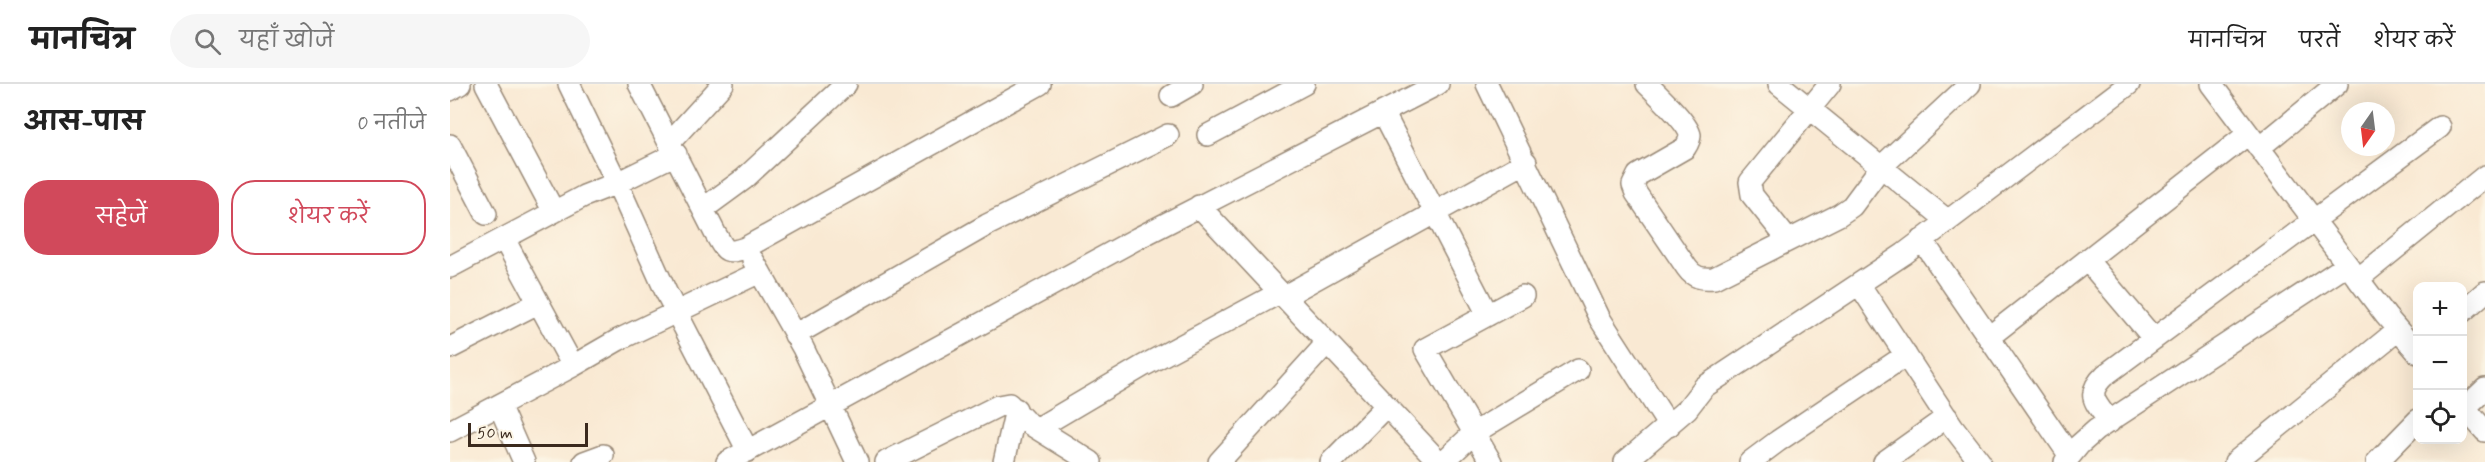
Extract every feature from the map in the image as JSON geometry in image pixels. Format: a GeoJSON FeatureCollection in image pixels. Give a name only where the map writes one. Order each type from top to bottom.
{"type":"FeatureCollection","features":[{"type":"Feature","properties":{"kind":"street"},"geometry":{"type":"LineString","coordinates":[[450,90],[460,84]]}},
{"type":"Feature","properties":{"kind":"street"},"geometry":{"type":"LineString","coordinates":[[486,84],[554,212]]}},
{"type":"Feature","properties":{"kind":"street"},"geometry":{"type":"LineString","coordinates":[[569,84],[676,312],[748,451]]}},
{"type":"Feature","properties":{"kind":"street"},"geometry":{"type":"LineString","coordinates":[[639,84],[724,249],[734,252],[746,248],[1040,84]]}},
{"type":"Feature","properties":{"kind":"street"},"geometry":{"type":"LineString","coordinates":[[450,267],[584,196],[617,183],[673,148],[723,84]]}},
{"type":"Feature","properties":{"kind":"street"},"geometry":{"type":"LineString","coordinates":[[703,209],[744,179],[846,84]]}},
{"type":"Feature","properties":{"kind":"street"},"geometry":{"type":"LineString","coordinates":[[1171,96],[1192,84]]}},
{"type":"Feature","properties":{"kind":"street"},"geometry":{"type":"LineString","coordinates":[[1208,135],[1304,84]]}},
{"type":"Feature","properties":{"kind":"street"},"geometry":{"type":"LineString","coordinates":[[727,462],[1199,206],[1383,112],[1415,89],[1437,84]]}},
{"type":"Feature","properties":{"kind":"street"},"geometry":{"type":"LineString","coordinates":[[1487,84],[1526,162],[1563,247],[1600,319],[1669,426]]}},
{"type":"Feature","properties":{"kind":"street"},"geometry":{"type":"LineString","coordinates":[[1647,84],[1685,125],[1690,134],[1689,142],[1684,148],[1638,175],[1633,185],[1636,193],[1692,276],[1703,279],[1714,278],[1839,215],[1852,206],[1881,167],[1970,84]]}},
{"type":"Feature","properties":{"kind":"street"},"geometry":{"type":"LineString","coordinates":[[1779,84],[1948,221]]}},
{"type":"Feature","properties":{"kind":"street"},"geometry":{"type":"LineString","coordinates":[[1788,240],[1752,195],[1750,182],[1830,84]]}},
{"type":"Feature","properties":{"kind":"street"},"geometry":{"type":"LineString","coordinates":[[1625,462],[1687,409],[1704,387],[1922,240],[2129,84]]}},
{"type":"Feature","properties":{"kind":"street"},"geometry":{"type":"LineString","coordinates":[[2211,84],[2413,347]]}},
{"type":"Feature","properties":{"kind":"street"},"geometry":{"type":"LineString","coordinates":[[1989,337],[2088,260],[2337,84]]}},
{"type":"Feature","properties":{"kind":"street"},"geometry":{"type":"LineString","coordinates":[[1383,112],[1488,315]]}},
{"type":"Feature","properties":{"kind":"street"},"geometry":{"type":"LineString","coordinates":[[2110,422],[2093,400],[2093,391],[2097,382],[2440,127]]}},
{"type":"Feature","properties":{"kind":"street"},"geometry":{"type":"LineString","coordinates":[[795,335],[987,225],[1168,135]]}},
{"type":"Feature","properties":{"kind":"street"},"geometry":{"type":"LineString","coordinates":[[450,145],[486,213]]}},
{"type":"Feature","properties":{"kind":"street"},"geometry":{"type":"LineString","coordinates":[[1038,428],[1143,366],[1281,295],[1526,162]]}},
{"type":"Feature","properties":{"kind":"street"},"geometry":{"type":"LineString","coordinates":[[1922,240],[1989,337],[2067,459],[2096,430],[2353,272],[2485,176]]}},
{"type":"Feature","properties":{"kind":"street"},"geometry":{"type":"LineString","coordinates":[[1199,206],[1326,343],[1441,462],[1474,433],[1578,370]]}},
{"type":"Feature","properties":{"kind":"street"},"geometry":{"type":"LineString","coordinates":[[504,239],[573,366]]}},
{"type":"Feature","properties":{"kind":"street"},"geometry":{"type":"LineString","coordinates":[[746,248],[795,335],[857,462]]}},
{"type":"Feature","properties":{"kind":"street"},"geometry":{"type":"LineString","coordinates":[[2088,260],[2154,339]]}},
{"type":"Feature","properties":{"kind":"street"},"geometry":{"type":"LineString","coordinates":[[450,430],[618,340],[760,272]]}},
{"type":"Feature","properties":{"kind":"street"},"geometry":{"type":"LineString","coordinates":[[1859,284],[1947,417],[1980,462]]}},
{"type":"Feature","properties":{"kind":"street"},"geometry":{"type":"LineString","coordinates":[[2467,308],[2485,292]]}},
{"type":"Feature","properties":{"kind":"street"},"geometry":{"type":"LineString","coordinates":[[1491,462],[1425,349],[1523,296]]}},
{"type":"Feature","properties":{"kind":"street"},"geometry":{"type":"LineString","coordinates":[[450,348],[537,303]]}},
{"type":"Feature","properties":{"kind":"street"},"geometry":{"type":"LineString","coordinates":[[2235,462],[2398,330]]}},
{"type":"Feature","properties":{"kind":"street"},"geometry":{"type":"LineString","coordinates":[[1219,462],[1326,343]]}},
{"type":"Feature","properties":{"kind":"street"},"geometry":{"type":"LineString","coordinates":[[1750,462],[1906,355]]}},
{"type":"Feature","properties":{"kind":"street"},"geometry":{"type":"LineString","coordinates":[[2467,404],[2485,389]]}},
{"type":"Feature","properties":{"kind":"street"},"geometry":{"type":"LineString","coordinates":[[499,405],[524,462]]}},
{"type":"Feature","properties":{"kind":"street"},"geometry":{"type":"LineString","coordinates":[[886,462],[998,406],[1009,405],[1025,421],[1038,428],[1071,456],[1091,462]]}},
{"type":"Feature","properties":{"kind":"street"},"geometry":{"type":"LineString","coordinates":[[1331,462],[1386,406]]}},
{"type":"Feature","properties":{"kind":"street"},"geometry":{"type":"LineString","coordinates":[[1004,462],[1016,410]]}},
{"type":"Feature","properties":{"kind":"street"},"geometry":{"type":"LineString","coordinates":[[2467,410],[2485,431]]}},
{"type":"Feature","properties":{"kind":"street"},"geometry":{"type":"LineString","coordinates":[[1884,462],[1947,417]]}},
{"type":"Feature","properties":{"kind":"street"},"geometry":{"type":"LineString","coordinates":[[2377,462],[2413,425]]}}]}
